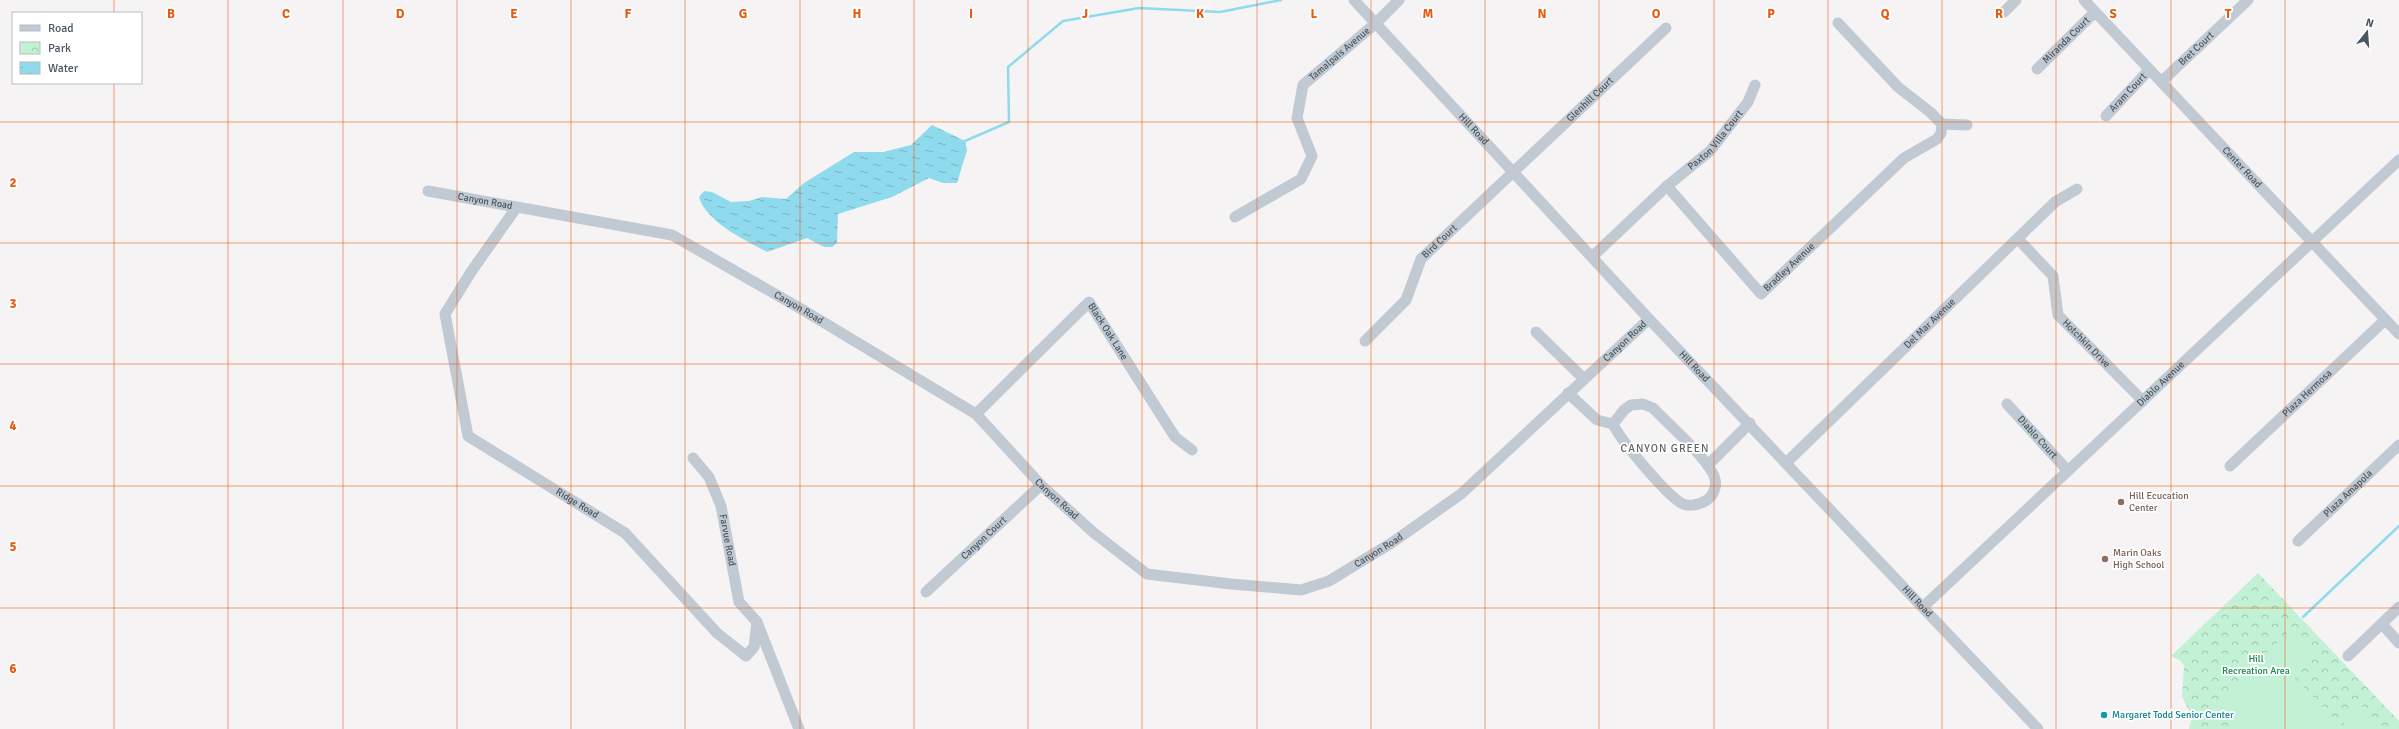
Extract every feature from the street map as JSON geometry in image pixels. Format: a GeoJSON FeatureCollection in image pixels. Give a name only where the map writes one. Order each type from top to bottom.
{"type":"FeatureCollection","features":[{"type":"Feature","properties":{"kind":"street","name":"Hill Road"},"geometry":{"type":"LineString","coordinates":[[1354,0],[1515,171],[1649,319],[1750,423],[2038,729]]}},
{"type":"Feature","properties":{"kind":"street","name":"Tamalpais Avenue"},"geometry":{"type":"LineString","coordinates":[[1234,218],[1301,179],[1312,156],[1297,118],[1303,85],[1376,23],[1399,0]]}},
{"type":"Feature","properties":{"kind":"street"},"geometry":{"type":"LineString","coordinates":[[2004,12],[2016,0]]}},
{"type":"Feature","properties":{"kind":"street","name":"Center Road"},"geometry":{"type":"LineString","coordinates":[[2084,0],[2313,241],[2399,334]]}},
{"type":"Feature","properties":{"kind":"street","name":"Bret Court"},"geometry":{"type":"LineString","coordinates":[[2162,81],[2248,0]]}},
{"type":"Feature","properties":{"kind":"street","name":"Miranda Court"},"geometry":{"type":"LineString","coordinates":[[2037,69],[2096,12]]}},
{"type":"Feature","properties":{"kind":"street"},"geometry":{"type":"LineString","coordinates":[[1838,23],[1898,87],[1930,112],[1942,124],[1967,125]]}},
{"type":"Feature","properties":{"kind":"street","name":"Glenhill Court"},"geometry":{"type":"LineString","coordinates":[[1515,171],[1666,28]]}},
{"type":"Feature","properties":{"kind":"street","name":"Aram Court"},"geometry":{"type":"LineString","coordinates":[[2106,116],[2149,70]]}},
{"type":"Feature","properties":{"kind":"street","name":"Paxton Villa Court"},"geometry":{"type":"LineString","coordinates":[[1667,186],[1710,151],[1748,102],[1755,86]]}},
{"type":"Feature","properties":{"kind":"street","name":"Bradley Avenue"},"geometry":{"type":"LineString","coordinates":[[1667,186],[1761,294],[1904,158],[1937,139],[1941,133],[1942,124]]}},
{"type":"Feature","properties":{"kind":"street","name":"Diablo Avenue"},"geometry":{"type":"LineString","coordinates":[[1923,607],[2399,160]]}},
{"type":"Feature","properties":{"kind":"street","name":"Bird Court"},"geometry":{"type":"LineString","coordinates":[[1365,341],[1406,300],[1422,259],[1515,171]]}},
{"type":"Feature","properties":{"kind":"street"},"geometry":{"type":"LineString","coordinates":[[1593,256],[1667,186]]}},
{"type":"Feature","properties":{"kind":"street","name":"Del Mar Avenue"},"geometry":{"type":"LineString","coordinates":[[1787,462],[2018,240],[2055,202],[2077,190]]}},
{"type":"Feature","properties":{"kind":"street","name":"Canyon Road"},"geometry":{"type":"LineString","coordinates":[[428,191],[516,208],[672,234],[803,310],[976,414],[1041,485],[1094,533],[1147,574],[1301,590],[1329,581],[1393,542],[1461,494],[1649,319]]}},
{"type":"Feature","properties":{"kind":"street","name":"Ridge Road"},"geometry":{"type":"LineString","coordinates":[[516,208],[471,272],[445,314],[468,436],[625,533],[717,633],[746,656],[754,646],[757,622]]}},
{"type":"Feature","properties":{"kind":"street","name":"Hotchkin Drive"},"geometry":{"type":"LineString","coordinates":[[2018,240],[2053,276],[2058,315],[2143,401]]}},
{"type":"Feature","properties":{"kind":"street","name":"Black Oak Lane"},"geometry":{"type":"LineString","coordinates":[[976,414],[1089,302],[1175,437],[1192,450]]}},
{"type":"Feature","properties":{"kind":"street","name":"Plaza Hermosa"},"geometry":{"type":"LineString","coordinates":[[2230,466],[2385,320]]}},
{"type":"Feature","properties":{"kind":"street"},"geometry":{"type":"LineString","coordinates":[[1536,332],[1584,379]]}},
{"type":"Feature","properties":{"kind":"street"},"geometry":{"type":"LineString","coordinates":[[1568,393],[1597,420],[1613,424],[1624,443],[1675,498],[1684,504],[1696,505],[1708,499],[1713,494],[1716,479],[1708,465],[1653,408],[1645,405],[1631,405],[1624,410],[1613,424]]}},
{"type":"Feature","properties":{"kind":"street","name":"Diablo Court"},"geometry":{"type":"LineString","coordinates":[[2007,404],[2068,471]]}},
{"type":"Feature","properties":{"kind":"street"},"geometry":{"type":"LineString","coordinates":[[1708,465],[1750,423]]}},
{"type":"Feature","properties":{"kind":"street","name":"Plaza Amapola"},"geometry":{"type":"LineString","coordinates":[[2298,541],[2399,445]]}},
{"type":"Feature","properties":{"kind":"street","name":"Farvue Road"},"geometry":{"type":"LineString","coordinates":[[693,458],[709,477],[721,506],[731,552],[739,602],[757,622]]}},
{"type":"Feature","properties":{"kind":"street","name":"Canyon Court"},"geometry":{"type":"LineString","coordinates":[[926,592],[1041,485]]}},
{"type":"Feature","properties":{"kind":"street"},"geometry":{"type":"LineString","coordinates":[[2348,656],[2399,608]]}},
{"type":"Feature","properties":{"kind":"street"},"geometry":{"type":"LineString","coordinates":[[757,622],[799,729]]}},
{"type":"Feature","properties":{"kind":"street"},"geometry":{"type":"LineString","coordinates":[[2382,624],[2399,643]]}},
{"type":"Feature","properties":{"kind":"green space","name":"Hill Recreation Area"},"geometry":{"type":"Polygon","coordinates":[[[2258,573],[2399,721],[2399,729],[2189,729],[2192,717],[2182,696],[2184,666],[2181,661],[2171,656],[2258,573]]]}},
{"type":"Feature","properties":{"kind":"green space"},"geometry":{"type":"Polygon","coordinates":[[[2290,630],[2315,657],[2298,673],[2272,647],[2290,630]]]}},
{"type":"Feature","properties":{"kind":"green space"},"geometry":{"type":"Polygon","coordinates":[[[2269,651],[2344,729],[2243,729],[2216,701],[2269,651]]]}},
{"type":"Feature","properties":{"kind":"green space"},"geometry":{"type":"Polygon","coordinates":[[[2357,701],[2382,727],[2380,729],[2350,729],[2339,718],[2357,701]]]}},
{"type":"Feature","properties":{"kind":"water"},"geometry":{"type":"Polygon","coordinates":[[[932,125],[965,141],[967,150],[957,183],[943,183],[929,178],[892,197],[838,214],[837,243],[832,247],[824,247],[807,238],[767,252],[738,236],[718,222],[709,214],[699,197],[704,191],[712,192],[731,202],[749,201],[762,197],[786,199],[804,183],[854,152],[883,152],[911,145],[932,125]]]}},
{"type":"Feature","properties":{"kind":"waterway"},"geometry":{"type":"LineString","coordinates":[[965,141],[1009,122],[1008,67],[1063,21],[1139,8],[1220,12],[1281,0]]}},
{"type":"Feature","properties":{"kind":"waterway"},"geometry":{"type":"LineString","coordinates":[[2303,617],[2399,526]]}},
{"type":"Feature","properties":{"kind":"place","name":"Hill Ecucation Center"},"geometry":{"type":"Point","coordinates":[2121,502]}},
{"type":"Feature","properties":{"kind":"place","name":"Marin Oaks High School"},"geometry":{"type":"Point","coordinates":[2105,559]}},
{"type":"Feature","properties":{"kind":"place","name":"Margaret Todd Senior Center"},"geometry":{"type":"Point","coordinates":[2104,715]}},
{"type":"Feature","properties":{"kind":"district","name":"CANYON GREEN"},"geometry":{"type":"Point","coordinates":[1665,448]}}]}
